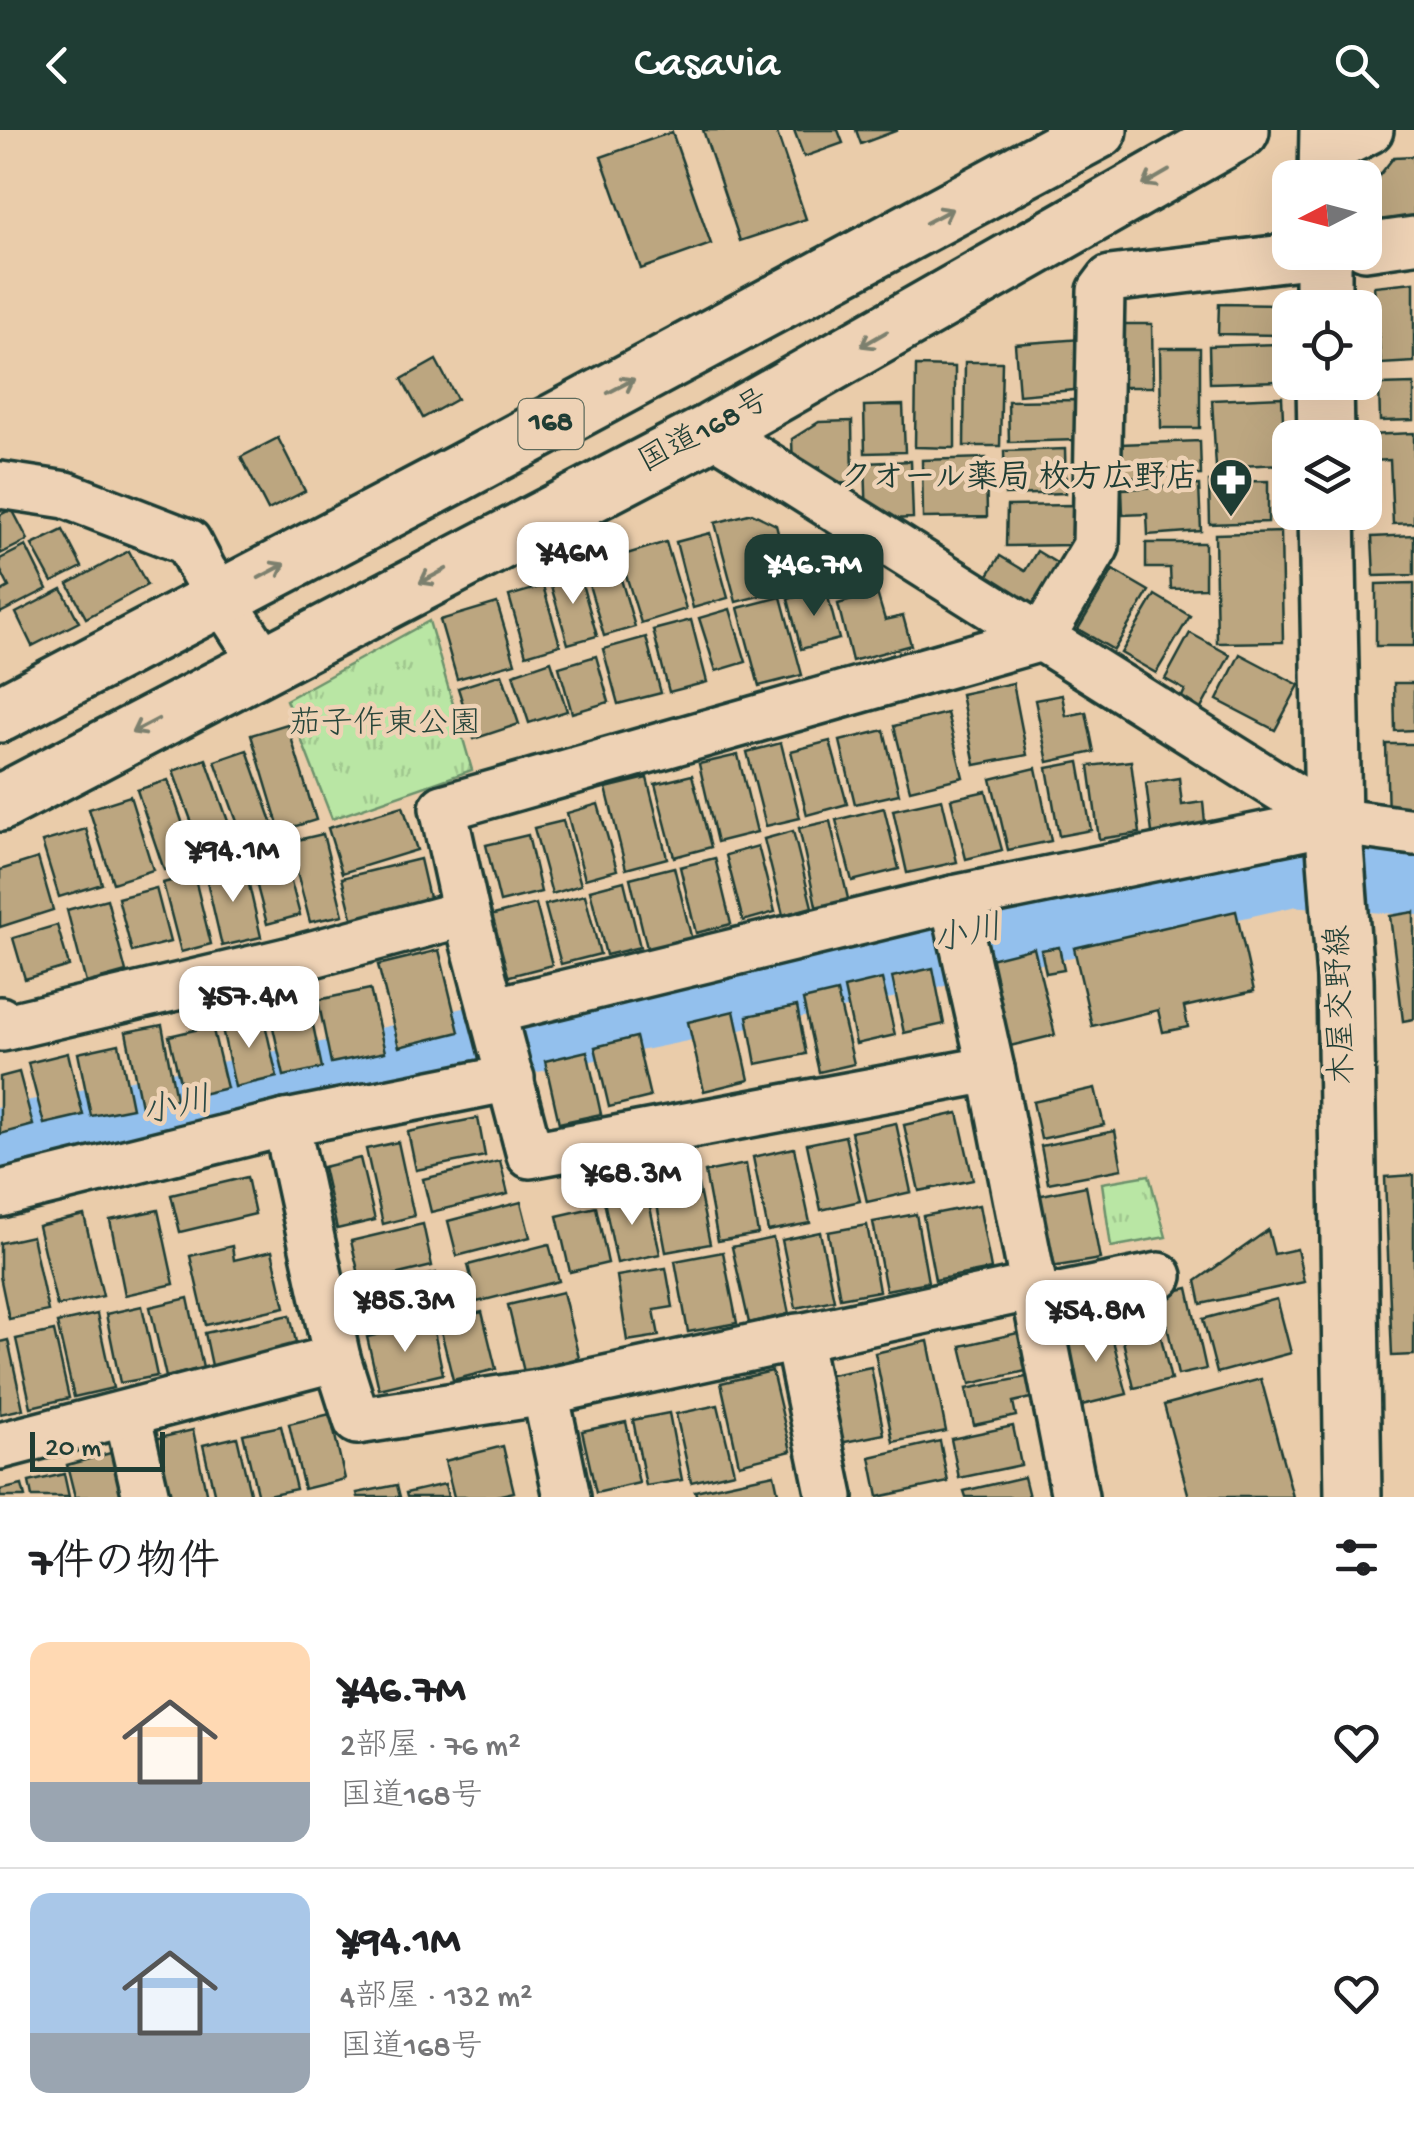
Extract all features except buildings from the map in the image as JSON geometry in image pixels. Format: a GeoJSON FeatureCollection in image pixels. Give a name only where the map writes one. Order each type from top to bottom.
{"type":"FeatureCollection","features":[{"type":"Feature","properties":{"kind":"main road","name":"168"},"geometry":{"type":"LineString","coordinates":[[0,714],[463,472],[1099,130]]}},
{"type":"Feature","properties":{"kind":"main road","name":"国道168号"},"geometry":{"type":"LineString","coordinates":[[0,802],[712,431],[1241,130]]}},
{"type":"Feature","properties":{"kind":"main road","name":"木屋交野線"},"geometry":{"type":"LineString","coordinates":[[1327,530],[1335,852],[1345,978],[1353,1497]]}},
{"type":"Feature","properties":{"kind":"street"},"geometry":{"type":"LineString","coordinates":[[1382,245],[1414,240]]}},
{"type":"Feature","properties":{"kind":"street"},"geometry":{"type":"LineString","coordinates":[[991,1069],[530,1154],[466,913],[443,808],[1041,638],[1096,546],[1102,292],[1110,279],[1272,260]]}},
{"type":"Feature","properties":{"kind":"street"},"geometry":{"type":"LineString","coordinates":[[712,431],[1041,638],[1335,852]]}},
{"type":"Feature","properties":{"kind":"street"},"geometry":{"type":"LineString","coordinates":[[2,481],[66,495],[188,542],[265,664]]}},
{"type":"Feature","properties":{"kind":"street"},"geometry":{"type":"LineString","coordinates":[[492,1011],[960,930],[1414,832]]}},
{"type":"Feature","properties":{"kind":"street"},"geometry":{"type":"LineString","coordinates":[[0,1020],[2,1028],[466,913]]}},
{"type":"Feature","properties":{"kind":"street"},"geometry":{"type":"LineString","coordinates":[[960,930],[1075,1497]]}},
{"type":"Feature","properties":{"kind":"street"},"geometry":{"type":"LineString","coordinates":[[0,1194],[286,1123],[510,1078]]}},
{"type":"Feature","properties":{"kind":"street"},"geometry":{"type":"LineString","coordinates":[[286,1123],[337,1358],[357,1421],[545,1392],[797,1337],[1034,1294],[1159,1276]]}},
{"type":"Feature","properties":{"kind":"street"},"geometry":{"type":"LineString","coordinates":[[797,1337],[830,1497]]}},
{"type":"Feature","properties":{"kind":"street"},"geometry":{"type":"LineString","coordinates":[[0,1446],[337,1358]]}},
{"type":"Feature","properties":{"kind":"street"},"geometry":{"type":"LineString","coordinates":[[545,1392],[566,1497]]}},
{"type":"Feature","properties":{"kind":"street"},"geometry":{"type":"LineString","coordinates":[[126,1414],[146,1497]]}},
{"type":"Feature","properties":{"kind":"green space","name":"茄子作東公園"},"geometry":{"type":"Polygon","coordinates":[[[429,621],[472,770],[332,819],[286,700],[429,621]]]}},
{"type":"Feature","properties":{"kind":"green space"},"geometry":{"type":"Polygon","coordinates":[[[1149,1175],[1166,1237],[1111,1247],[1102,1183],[1149,1175]]]}},
{"type":"Feature","properties":{"kind":"waterway","name":"小川"},"geometry":{"type":"LineString","coordinates":[[524,1034],[852,966],[1292,866],[1414,875]]}},
{"type":"Feature","properties":{"kind":"waterway","name":"小川"},"geometry":{"type":"LineString","coordinates":[[0,1147],[335,1080],[471,1047]]}},
{"type":"Feature","properties":{"kind":"place","name":"クオール薬局 枚方広野店"},"geometry":{"type":"Point","coordinates":[1231,518]}}]}
